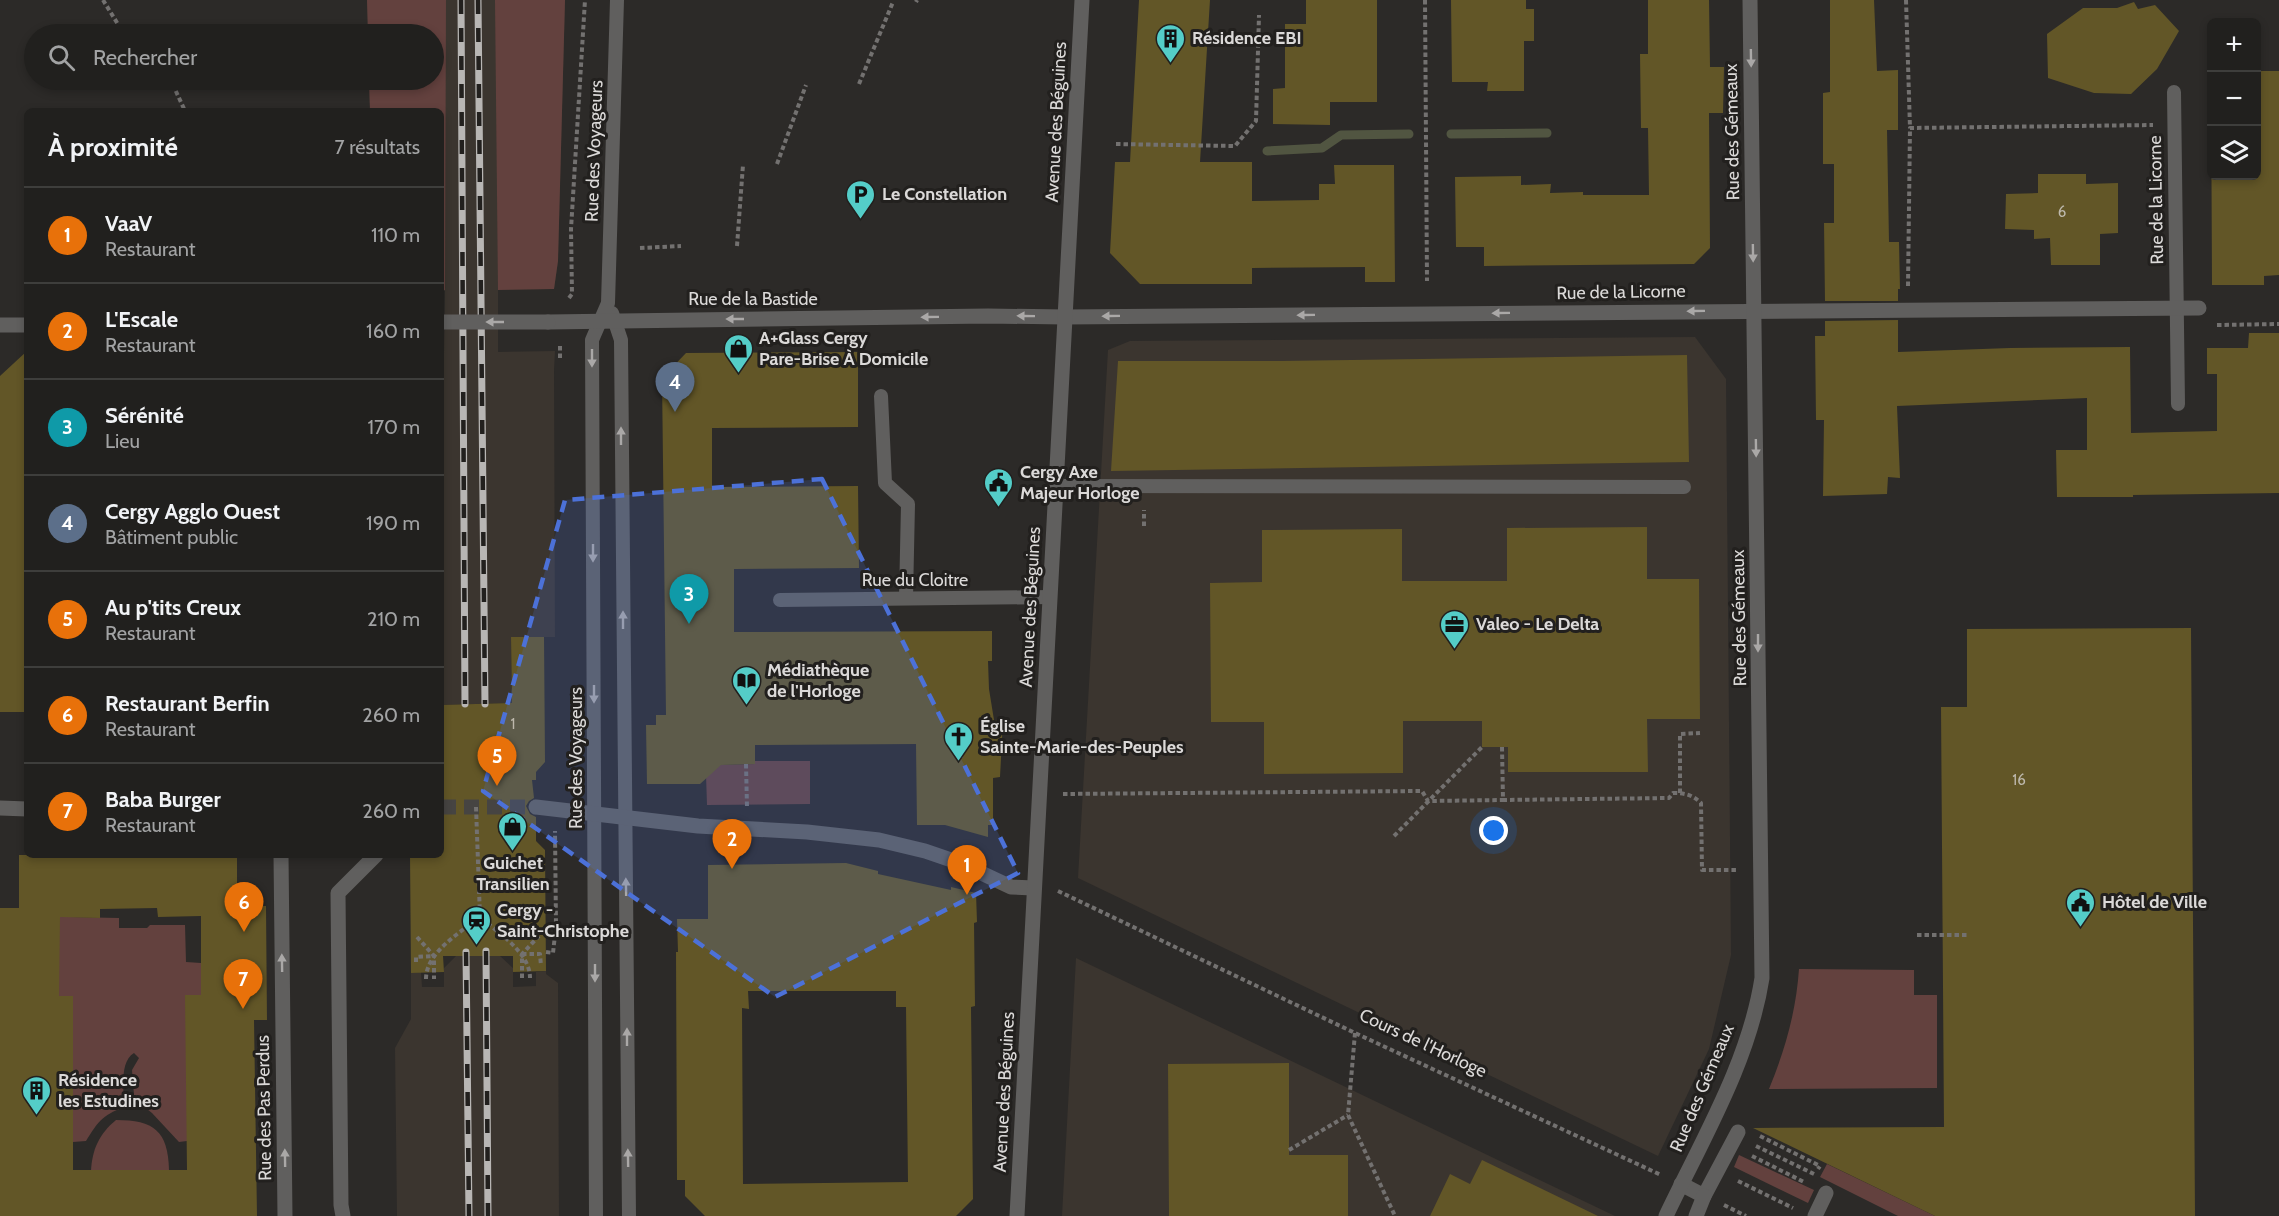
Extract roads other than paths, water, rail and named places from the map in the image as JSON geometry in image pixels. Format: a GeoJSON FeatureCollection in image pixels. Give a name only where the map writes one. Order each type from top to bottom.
{"type":"FeatureCollection","features":[{"type":"Feature","properties":{"kind":"street","name":"Avenue des Béguines"},"geometry":{"type":"LineString","coordinates":[[1017,1216],[1082,0]]}},
{"type":"Feature","properties":{"kind":"street","name":"Rue des Gémeaux"},"geometry":{"type":"LineString","coordinates":[[1666,1216],[1726,1092],[1755,1011],[1762,978],[1750,0]]}},
{"type":"Feature","properties":{"kind":"street","name":"Rue de la Licorne"},"geometry":{"type":"LineString","coordinates":[[1065,317],[2199,308]]}},
{"type":"Feature","properties":{"kind":"street","name":"Rue de la Bastide"},"geometry":{"type":"LineString","coordinates":[[444,322],[1065,317]]}},
{"type":"Feature","properties":{"kind":"street"},"geometry":{"type":"LineString","coordinates":[[0,325],[24,325]]}},
{"type":"Feature","properties":{"kind":"street"},"geometry":{"type":"LineString","coordinates":[[536,807],[698,826],[879,840],[926,851],[960,863],[1011,887],[1034,888]]}},
{"type":"Feature","properties":{"kind":"street"},"geometry":{"type":"LineString","coordinates":[[0,808],[24,809]]}},
{"type":"Feature","properties":{"kind":"street","name":"Rue des Pas Perdus"},"geometry":{"type":"LineString","coordinates":[[281,858],[285,1216]]}},
{"type":"Feature","properties":{"kind":"street"},"geometry":{"type":"LineString","coordinates":[[343,1216],[341,1205],[338,893],[373,858]]}},
{"type":"Feature","properties":{"kind":"street"},"geometry":{"type":"LineString","coordinates":[[1696,1216],[1711,1199],[1744,1131]]}},
{"type":"Feature","properties":{"kind":"street"},"geometry":{"type":"LineString","coordinates":[[1681,1184],[1711,1199]]}},
{"type":"Feature","properties":{"kind":"street"},"geometry":{"type":"LineString","coordinates":[[1809,1214],[1826,1193]]}},
{"type":"Feature","properties":{"kind":"lane","name":"Rue des Voyageurs"},"geometry":{"type":"LineString","coordinates":[[596,1216],[592,340],[607,320],[617,0]]}},
{"type":"Feature","properties":{"kind":"lane","name":"Rue de la Licorne"},"geometry":{"type":"LineString","coordinates":[[2174,92],[2178,404]]}},
{"type":"Feature","properties":{"kind":"lane","name":"Rue des Voyageurs"},"geometry":{"type":"LineString","coordinates":[[607,320],[621,340],[629,1216]]}},
{"type":"Feature","properties":{"kind":"lane"},"geometry":{"type":"LineString","coordinates":[[881,396],[885,483],[908,504],[906,598]]}},
{"type":"Feature","properties":{"kind":"lane"},"geometry":{"type":"LineString","coordinates":[[1056,486],[1684,487]]}},
{"type":"Feature","properties":{"kind":"lane","name":"Rue du Cloitre"},"geometry":{"type":"LineString","coordinates":[[780,600],[1050,597]]}},
{"type":"Feature","properties":{"kind":"waterway"},"geometry":{"type":"LineString","coordinates":[[1451,134],[1547,133]]}},
{"type":"Feature","properties":{"kind":"waterway"},"geometry":{"type":"LineString","coordinates":[[1267,151],[1322,148],[1341,135],[1409,134]]}},
{"type":"Feature","properties":{"kind":"tunnel"},"geometry":{"type":"LineString","coordinates":[[444,807],[536,807]]}},
{"type":"Feature","properties":{"kind":"railway"},"geometry":{"type":"LineString","coordinates":[[461,0],[465,704]]}},
{"type":"Feature","properties":{"kind":"railway"},"geometry":{"type":"LineString","coordinates":[[478,0],[485,704]]}},
{"type":"Feature","properties":{"kind":"railway"},"geometry":{"type":"LineString","coordinates":[[486,951],[488,1216]]}},
{"type":"Feature","properties":{"kind":"railway"},"geometry":{"type":"LineString","coordinates":[[466,952],[469,1216]]}},
{"type":"Feature","properties":{"kind":"place","name":"Résidence EBI"},"geometry":{"type":"Point","coordinates":[1171,64]}},
{"type":"Feature","properties":{"kind":"place","name":"Le Constellation"},"geometry":{"type":"Point","coordinates":[861,220]}},
{"type":"Feature","properties":{"kind":"place","name":"A+Glass Cergy Pare-Brise À Domicile"},"geometry":{"type":"Point","coordinates":[738,374]}},
{"type":"Feature","properties":{"kind":"place","name":"Cergy Agglo Ouest"},"geometry":{"type":"Point","coordinates":[675,412]}},
{"type":"Feature","properties":{"kind":"place","name":"Cergy Axe Majeur Horloge"},"geometry":{"type":"Point","coordinates":[999,508]}},
{"type":"Feature","properties":{"kind":"place","name":"Sérénité"},"geometry":{"type":"Point","coordinates":[689,624]}},
{"type":"Feature","properties":{"kind":"place","name":"Valeo - Le Delta"},"geometry":{"type":"Point","coordinates":[1455,650]}},
{"type":"Feature","properties":{"kind":"place","name":"Médiathèque de l'Horloge"},"geometry":{"type":"Point","coordinates":[746,706]}},
{"type":"Feature","properties":{"kind":"place","name":"Église Sainte-Marie-des-Peuples"},"geometry":{"type":"Point","coordinates":[959,762]}},
{"type":"Feature","properties":{"kind":"place","name":"Au p'tits Creux"},"geometry":{"type":"Point","coordinates":[497,786]}},
{"type":"Feature","properties":{"kind":"place","name":"Guichet Transilien"},"geometry":{"type":"Point","coordinates":[513,852]}},
{"type":"Feature","properties":{"kind":"place","name":"L'Escale"},"geometry":{"type":"Point","coordinates":[732,869]}},
{"type":"Feature","properties":{"kind":"place","name":"VaaV"},"geometry":{"type":"Point","coordinates":[967,895]}},
{"type":"Feature","properties":{"kind":"place","name":"Hôtel de Ville"},"geometry":{"type":"Point","coordinates":[2081,928]}},
{"type":"Feature","properties":{"kind":"place","name":"Restaurant Berfin"},"geometry":{"type":"Point","coordinates":[244,932]}},
{"type":"Feature","properties":{"kind":"place","name":"Cergy - Saint-Christophe"},"geometry":{"type":"Point","coordinates":[476,946]}},
{"type":"Feature","properties":{"kind":"place","name":"Baba Burger"},"geometry":{"type":"Point","coordinates":[243,1009]}},
{"type":"Feature","properties":{"kind":"place","name":"Résidence les Estudines"},"geometry":{"type":"Point","coordinates":[37,1116]}}]}
